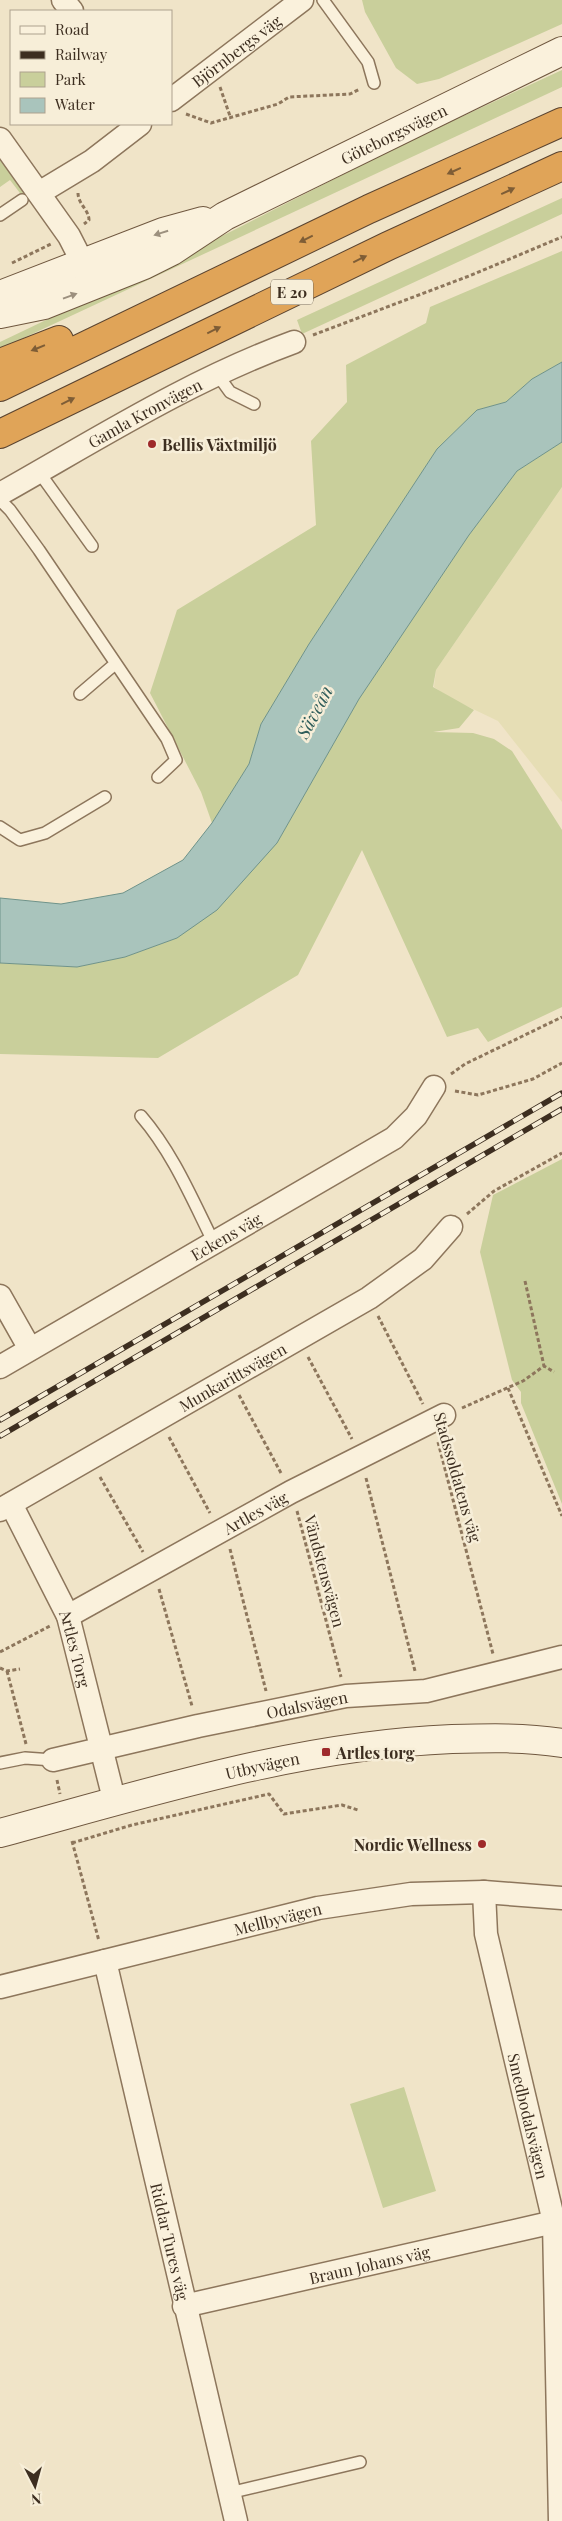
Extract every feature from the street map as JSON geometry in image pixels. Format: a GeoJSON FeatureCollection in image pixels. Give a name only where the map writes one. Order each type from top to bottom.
{"type":"FeatureCollection","features":[{"type":"Feature","properties":{"kind":"highway","name":"E 20"},"geometry":{"type":"LineString","coordinates":[[0,387],[369,209],[562,122]]}},
{"type":"Feature","properties":{"kind":"highway","name":"E 20"},"geometry":{"type":"LineString","coordinates":[[8,430],[388,246],[562,166]]}},
{"type":"Feature","properties":{"kind":"highway"},"geometry":{"type":"LineString","coordinates":[[0,363],[231,275]]}},
{"type":"Feature","properties":{"kind":"street"},"geometry":{"type":"LineString","coordinates":[[63,0],[71,10]]}},
{"type":"Feature","properties":{"kind":"street","name":"Björnbergs väg"},"geometry":{"type":"LineString","coordinates":[[176,103],[302,0]]}},
{"type":"Feature","properties":{"kind":"street","name":"Göteborgsvägen"},"geometry":{"type":"LineString","coordinates":[[0,314],[44,305],[95,286],[172,251],[224,216],[403,126],[562,51]]}},
{"type":"Feature","properties":{"kind":"street"},"geometry":{"type":"LineString","coordinates":[[30,196],[92,161],[139,125]]}},
{"type":"Feature","properties":{"kind":"street"},"geometry":{"type":"LineString","coordinates":[[0,139],[30,196],[69,236],[95,286]]}},
{"type":"Feature","properties":{"kind":"street","name":"Göteborgsvägen"},"geometry":{"type":"LineString","coordinates":[[0,295],[83,261],[163,232],[224,216]]}},
{"type":"Feature","properties":{"kind":"street","name":"Gamla Kronvägen"},"geometry":{"type":"LineString","coordinates":[[0,494],[176,394],[251,358],[294,342]]}},
{"type":"Feature","properties":{"kind":"street","name":"Eckens väg"},"geometry":{"type":"LineString","coordinates":[[0,1367],[394,1138],[416,1116],[434,1086]]}},
{"type":"Feature","properties":{"kind":"street","name":"Munkarittsvägen"},"geometry":{"type":"LineString","coordinates":[[5,1507],[158,1417],[368,1298],[423,1259],[452,1228]]}},
{"type":"Feature","properties":{"kind":"street"},"geometry":{"type":"LineString","coordinates":[[0,1296],[30,1349]]}},
{"type":"Feature","properties":{"kind":"street","name":"Artles väg"},"geometry":{"type":"LineString","coordinates":[[68,1616],[291,1492],[438,1418]]}},
{"type":"Feature","properties":{"kind":"street","name":"Artles Torg"},"geometry":{"type":"LineString","coordinates":[[5,1507],[68,1616],[115,1803]]}},
{"type":"Feature","properties":{"kind":"street","name":"Odalsvägen"},"geometry":{"type":"LineString","coordinates":[[52,1760],[346,1696],[420,1691],[562,1657]]}},
{"type":"Feature","properties":{"kind":"street","name":"Utbyvägen"},"geometry":{"type":"LineString","coordinates":[[0,1833],[268,1763],[366,1745],[472,1739],[562,1742]]}},
{"type":"Feature","properties":{"kind":"street","name":"Mellbyvägen"},"geometry":{"type":"LineString","coordinates":[[0,1987],[318,1908],[411,1894],[484,1892],[562,1898]]}},
{"type":"Feature","properties":{"kind":"street","name":"Smedbodalsvägen"},"geometry":{"type":"LineString","coordinates":[[484,1892],[486,1934],[554,2222],[560,2521]]}},
{"type":"Feature","properties":{"kind":"street","name":"Riddar Tures väg"},"geometry":{"type":"LineString","coordinates":[[105,1961],[184,2306],[236,2521]]}},
{"type":"Feature","properties":{"kind":"street","name":"Braun Johans väg"},"geometry":{"type":"LineString","coordinates":[[184,2306],[554,2222]]}},
{"type":"Feature","properties":{"kind":"lane"},"geometry":{"type":"LineString","coordinates":[[323,0],[368,62],[374,82]]}},
{"type":"Feature","properties":{"kind":"lane"},"geometry":{"type":"LineString","coordinates":[[0,215],[30,196]]}},
{"type":"Feature","properties":{"kind":"lane"},"geometry":{"type":"LineString","coordinates":[[29,272],[83,261]]}},
{"type":"Feature","properties":{"kind":"lane"},"geometry":{"type":"LineString","coordinates":[[0,325],[44,305]]}},
{"type":"Feature","properties":{"kind":"lane"},"geometry":{"type":"LineString","coordinates":[[217,374],[230,392],[254,404]]}},
{"type":"Feature","properties":{"kind":"lane"},"geometry":{"type":"LineString","coordinates":[[39,472],[92,546]]}},
{"type":"Feature","properties":{"kind":"lane"},"geometry":{"type":"LineString","coordinates":[[0,500],[10,510],[39,550],[167,739],[176,760],[158,777]]}},
{"type":"Feature","properties":{"kind":"lane"},"geometry":{"type":"LineString","coordinates":[[80,694],[115,664]]}},
{"type":"Feature","properties":{"kind":"lane"},"geometry":{"type":"LineString","coordinates":[[0,828],[20,840],[45,833],[105,797]]}},
{"type":"Feature","properties":{"kind":"lane"},"geometry":{"type":"LineString","coordinates":[[141,1116],[160,1137],[214,1243]]}},
{"type":"Feature","properties":{"kind":"lane"},"geometry":{"type":"LineString","coordinates":[[0,1763],[30,1759],[52,1760]]}},
{"type":"Feature","properties":{"kind":"lane"},"geometry":{"type":"LineString","coordinates":[[230,2493],[360,2462]]}},
{"type":"Feature","properties":{"kind":"path"},"geometry":{"type":"LineString","coordinates":[[176,103],[186,114],[210,123],[231,119],[278,104],[289,97],[350,94],[374,82]]}},
{"type":"Feature","properties":{"kind":"path"},"geometry":{"type":"LineString","coordinates":[[219,86],[231,119]]}},
{"type":"Feature","properties":{"kind":"path"},"geometry":{"type":"LineString","coordinates":[[8,265],[69,236]]}},
{"type":"Feature","properties":{"kind":"path"},"geometry":{"type":"LineString","coordinates":[[294,342],[469,276],[562,238]]}},
{"type":"Feature","properties":{"kind":"path"},"geometry":{"type":"LineString","coordinates":[[434,1086],[465,1064],[562,1017]]}},
{"type":"Feature","properties":{"kind":"path"},"geometry":{"type":"LineString","coordinates":[[434,1086],[478,1096],[534,1079],[562,1063]]}},
{"type":"Feature","properties":{"kind":"path"},"geometry":{"type":"LineString","coordinates":[[452,1228],[494,1192],[562,1153]]}},
{"type":"Feature","properties":{"kind":"path"},"geometry":{"type":"LineString","coordinates":[[525,1281],[544,1366],[554,1372]]}},
{"type":"Feature","properties":{"kind":"path","name":"Stadssoldatens väg"},"geometry":{"type":"LineString","coordinates":[[368,1298],[438,1418],[498,1672]]}},
{"type":"Feature","properties":{"kind":"path"},"geometry":{"type":"LineString","coordinates":[[297,1338],[356,1446],[374,1507],[420,1691]]}},
{"type":"Feature","properties":{"kind":"path"},"geometry":{"type":"LineString","coordinates":[[438,1418],[508,1388],[544,1366]]}},
{"type":"Feature","properties":{"kind":"path","name":"Vändstensvägen"},"geometry":{"type":"LineString","coordinates":[[229,1377],[291,1492],[346,1696]]}},
{"type":"Feature","properties":{"kind":"path"},"geometry":{"type":"LineString","coordinates":[[508,1388],[562,1516]]}},
{"type":"Feature","properties":{"kind":"path"},"geometry":{"type":"LineString","coordinates":[[158,1417],[230,1548],[272,1711]]}},
{"type":"Feature","properties":{"kind":"path"},"geometry":{"type":"LineString","coordinates":[[0,1652],[68,1616]]}},
{"type":"Feature","properties":{"kind":"path"},"geometry":{"type":"LineString","coordinates":[[0,1668],[8,1671],[20,1669]]}},
{"type":"Feature","properties":{"kind":"path"},"geometry":{"type":"LineString","coordinates":[[8,1671],[30,1759]]}},
{"type":"Feature","properties":{"kind":"path"},"geometry":{"type":"LineString","coordinates":[[52,1760],[72,1843],[105,1961]]}},
{"type":"Feature","properties":{"kind":"path"},"geometry":{"type":"LineString","coordinates":[[72,1843],[132,1825],[269,1794],[284,1814],[342,1805],[358,1810]]}},
{"type":"Feature","properties":{"kind":"shaded area"},"geometry":{"type":"Polygon","coordinates":[[[562,487],[562,802],[498,721],[450,698],[434,687],[436,670],[562,487]]]}},
{"type":"Feature","properties":{"kind":"green space"},"geometry":{"type":"Polygon","coordinates":[[[362,0],[562,0],[562,24],[439,79],[417,84],[396,68],[365,12],[362,0]]]}},
{"type":"Feature","properties":{"kind":"green space"},"geometry":{"type":"Polygon","coordinates":[[[562,70],[562,87],[0,349],[0,342],[228,233],[405,143],[562,70]]]}},
{"type":"Feature","properties":{"kind":"green space"},"geometry":{"type":"Polygon","coordinates":[[[0,156],[30,198],[26,201],[10,180],[0,187],[0,156]]]}},
{"type":"Feature","properties":{"kind":"green space"},"geometry":{"type":"Polygon","coordinates":[[[562,198],[562,214],[302,334],[297,320],[562,198]]]}},
{"type":"Feature","properties":{"kind":"green space"},"geometry":{"type":"Polygon","coordinates":[[[562,251],[562,362],[532,379],[506,402],[477,410],[437,449],[309,644],[261,724],[249,764],[212,823],[201,792],[150,693],[177,610],[316,525],[311,441],[347,402],[346,365],[426,323],[430,307],[562,251]]]}},
{"type":"Feature","properties":{"kind":"green space"},"geometry":{"type":"Polygon","coordinates":[[[562,442],[562,487],[436,670],[433,687],[474,710],[459,728],[433,732],[473,733],[494,739],[512,751],[562,830],[562,1007],[488,1042],[478,1028],[447,1037],[362,850],[298,975],[158,1058],[0,1054],[0,963],[77,967],[125,957],[177,938],[277,843],[359,699],[469,535],[517,471],[562,442]]]}},
{"type":"Feature","properties":{"kind":"green space"},"geometry":{"type":"Polygon","coordinates":[[[562,1159],[562,1504],[521,1403],[521,1392],[512,1380],[480,1252],[493,1195],[562,1159]]]}},
{"type":"Feature","properties":{"kind":"green space"},"geometry":{"type":"Polygon","coordinates":[[[404,2087],[436,2191],[383,2208],[350,2104],[404,2087]]]}},
{"type":"Feature","properties":{"kind":"water","name":"Säveån"},"geometry":{"type":"Polygon","coordinates":[[[562,362],[562,442],[517,471],[469,535],[359,699],[277,843],[217,910],[177,938],[125,957],[77,967],[0,963],[0,898],[61,904],[123,893],[183,860],[212,823],[249,764],[261,724],[309,644],[437,449],[477,410],[506,402],[532,379],[562,362]]]}},
{"type":"Feature","properties":{"kind":"railway"},"geometry":{"type":"LineString","coordinates":[[0,1420],[562,1093]]}},
{"type":"Feature","properties":{"kind":"railway"},"geometry":{"type":"LineString","coordinates":[[0,1436],[562,1109]]}},
{"type":"Feature","properties":{"kind":"place","name":"Bellis Växtmiljö"},"geometry":{"type":"Point","coordinates":[152,444]}},
{"type":"Feature","properties":{"kind":"place","name":"Artles torg"},"geometry":{"type":"Point","coordinates":[326,1752]}},
{"type":"Feature","properties":{"kind":"place","name":"Nordic Wellness"},"geometry":{"type":"Point","coordinates":[482,1844]}}]}
